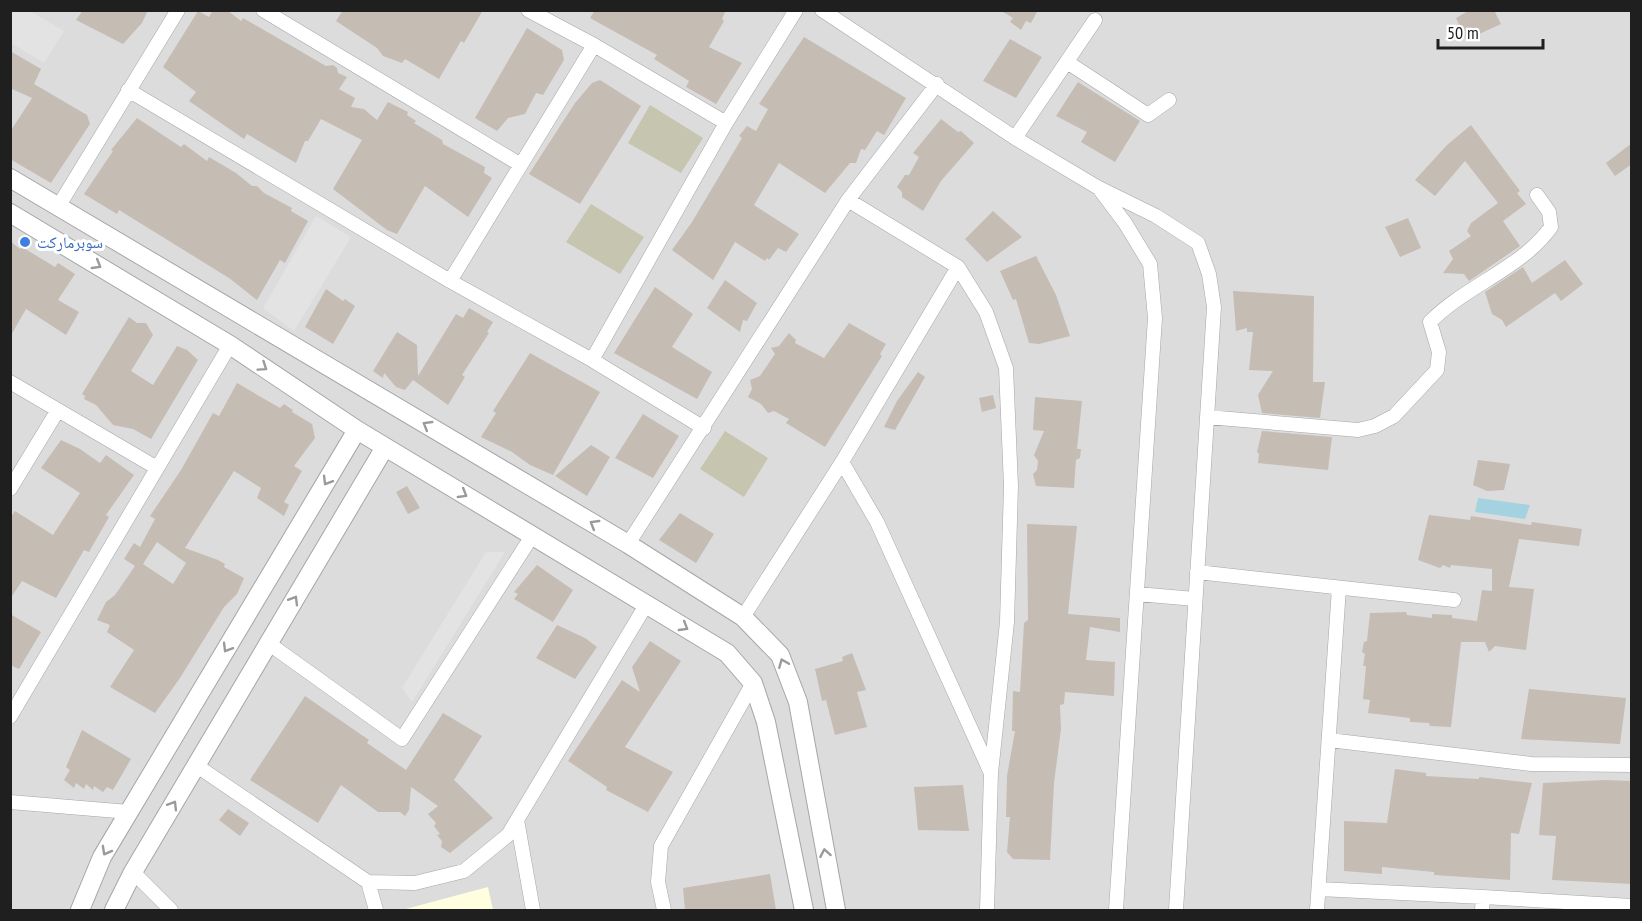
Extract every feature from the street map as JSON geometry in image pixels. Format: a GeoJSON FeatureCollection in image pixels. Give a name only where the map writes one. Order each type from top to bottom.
{"type":"FeatureCollection","features":[{"type":"Feature","properties":{"kind":"street"},"geometry":{"type":"LineString","coordinates":[[58,207],[178,10]]}},
{"type":"Feature","properties":{"kind":"street"},"geometry":{"type":"LineString","coordinates":[[263,10],[521,165]]}},
{"type":"Feature","properties":{"kind":"street"},"geometry":{"type":"LineString","coordinates":[[528,10],[594,45],[726,123]]}},
{"type":"Feature","properties":{"kind":"street"},"geometry":{"type":"LineString","coordinates":[[592,360],[726,123],[796,10]]}},
{"type":"Feature","properties":{"kind":"street"},"geometry":{"type":"LineString","coordinates":[[822,10],[840,15],[1015,138],[1097,187],[1156,216],[1198,243],[1209,274],[1214,307],[1176,910]]}},
{"type":"Feature","properties":{"kind":"street"},"geometry":{"type":"LineString","coordinates":[[1015,138],[1095,20]]}},
{"type":"Feature","properties":{"kind":"street"},"geometry":{"type":"LineString","coordinates":[[450,281],[594,45]]}},
{"type":"Feature","properties":{"kind":"street"},"geometry":{"type":"LineString","coordinates":[[1067,62],[1148,114],[1169,100]]}},
{"type":"Feature","properties":{"kind":"street"},"geometry":{"type":"LineString","coordinates":[[628,544],[848,200],[937,84]]}},
{"type":"Feature","properties":{"kind":"street"},"geometry":{"type":"LineString","coordinates":[[128,90],[450,281],[592,360],[704,428]]}},
{"type":"Feature","properties":{"kind":"street"},"geometry":{"type":"LineString","coordinates":[[10,178],[628,544],[743,617],[780,655],[798,702],[836,910]]}},
{"type":"Feature","properties":{"kind":"street"},"geometry":{"type":"LineString","coordinates":[[1097,187],[1125,223],[1150,264],[1155,318],[1116,910]]}},
{"type":"Feature","properties":{"kind":"street"},"geometry":{"type":"LineString","coordinates":[[1207,417],[1358,430],[1375,426],[1394,416],[1437,370],[1439,352],[1430,322],[1448,303],[1511,263],[1544,237],[1551,227],[1549,212],[1537,195]]}},
{"type":"Feature","properties":{"kind":"street"},"geometry":{"type":"LineString","coordinates":[[848,200],[958,267],[987,312],[1006,368],[1011,486],[1007,611],[991,773],[987,910]]}},
{"type":"Feature","properties":{"kind":"street"},"geometry":{"type":"LineString","coordinates":[[10,213],[230,345],[357,430],[727,653],[753,683],[766,722],[804,910]]}},
{"type":"Feature","properties":{"kind":"street"},"geometry":{"type":"LineString","coordinates":[[743,617],[842,462],[958,267]]}},
{"type":"Feature","properties":{"kind":"street"},"geometry":{"type":"LineString","coordinates":[[10,717],[230,345]]}},
{"type":"Feature","properties":{"kind":"street"},"geometry":{"type":"LineString","coordinates":[[10,382],[157,468]]}},
{"type":"Feature","properties":{"kind":"street"},"geometry":{"type":"LineString","coordinates":[[10,489],[58,410]]}},
{"type":"Feature","properties":{"kind":"street"},"geometry":{"type":"LineString","coordinates":[[80,910],[102,857],[357,430]]}},
{"type":"Feature","properties":{"kind":"street"},"geometry":{"type":"LineString","coordinates":[[114,910],[133,872],[385,447]]}},
{"type":"Feature","properties":{"kind":"street"},"geometry":{"type":"LineString","coordinates":[[842,462],[877,522],[991,773]]}},
{"type":"Feature","properties":{"kind":"street"},"geometry":{"type":"LineString","coordinates":[[268,643],[402,739],[532,536]]}},
{"type":"Feature","properties":{"kind":"street"},"geometry":{"type":"LineString","coordinates":[[1197,572],[1455,600]]}},
{"type":"Feature","properties":{"kind":"street"},"geometry":{"type":"LineString","coordinates":[[1317,910],[1339,588]]}},
{"type":"Feature","properties":{"kind":"street"},"geometry":{"type":"LineString","coordinates":[[1137,594],[1196,599]]}},
{"type":"Feature","properties":{"kind":"street"},"geometry":{"type":"LineString","coordinates":[[197,766],[368,882],[415,883],[464,871],[508,835],[646,604]]}},
{"type":"Feature","properties":{"kind":"street"},"geometry":{"type":"LineString","coordinates":[[664,910],[658,882],[662,846],[753,683]]}},
{"type":"Feature","properties":{"kind":"street"},"geometry":{"type":"LineString","coordinates":[[1329,740],[1531,764],[1632,765]]}},
{"type":"Feature","properties":{"kind":"street"},"geometry":{"type":"LineString","coordinates":[[10,802],[129,812]]}},
{"type":"Feature","properties":{"kind":"street"},"geometry":{"type":"LineString","coordinates":[[517,820],[533,910]]}},
{"type":"Feature","properties":{"kind":"street"},"geometry":{"type":"LineString","coordinates":[[133,872],[171,910]]}},
{"type":"Feature","properties":{"kind":"street"},"geometry":{"type":"LineString","coordinates":[[368,882],[376,910]]}},
{"type":"Feature","properties":{"kind":"street"},"geometry":{"type":"LineString","coordinates":[[1319,889],[1483,904],[1630,907]]}},
{"type":"Feature","properties":{"kind":"shaded area"},"geometry":{"type":"Polygon","coordinates":[[[10,11],[30,11],[64,31],[44,63],[11,43],[10,11]]]}},
{"type":"Feature","properties":{"kind":"shaded area"},"geometry":{"type":"Polygon","coordinates":[[[11,11],[1631,11],[1631,910],[11,910],[11,11]]]}},
{"type":"Feature","properties":{"kind":"shaded area"},"geometry":{"type":"Polygon","coordinates":[[[650,105],[703,138],[681,173],[628,143],[650,105]]]}},
{"type":"Feature","properties":{"kind":"shaded area"},"geometry":{"type":"Polygon","coordinates":[[[591,204],[644,237],[620,274],[566,242],[591,204]]]}},
{"type":"Feature","properties":{"kind":"shaded area"},"geometry":{"type":"Polygon","coordinates":[[[316,216],[351,237],[294,331],[263,308],[316,216]]]}},
{"type":"Feature","properties":{"kind":"shaded area"},"geometry":{"type":"Polygon","coordinates":[[[725,431],[768,458],[744,497],[700,469],[725,431]]]}},
{"type":"Feature","properties":{"kind":"shaded area"},"geometry":{"type":"Polygon","coordinates":[[[486,552],[505,552],[412,702],[402,688],[486,552]]]}},
{"type":"Feature","properties":{"kind":"shaded area"},"geometry":{"type":"Polygon","coordinates":[[[488,887],[493,910],[402,910],[488,887]]]}},
{"type":"Feature","properties":{"kind":"water"},"geometry":{"type":"Polygon","coordinates":[[[1478,498],[1530,505],[1525,519],[1475,512],[1478,498]]]}},
{"type":"Feature","properties":{"kind":"building"},"geometry":{"type":"Polygon","coordinates":[[[83,10],[148,10],[142,23],[123,44],[76,20],[83,10]]]}},
{"type":"Feature","properties":{"kind":"building"},"geometry":{"type":"Polygon","coordinates":[[[213,10],[227,10],[241,21],[243,18],[326,66],[333,65],[337,68],[338,73],[347,77],[339,89],[355,98],[351,107],[364,109],[377,120],[388,102],[408,112],[407,115],[416,121],[414,123],[442,140],[443,144],[485,167],[484,173],[492,178],[468,217],[425,186],[397,234],[387,230],[333,189],[362,140],[321,119],[308,141],[305,141],[296,163],[247,134],[244,139],[189,101],[196,92],[163,67],[198,11],[209,17],[213,10]]]}},
{"type":"Feature","properties":{"kind":"building"},"geometry":{"type":"Polygon","coordinates":[[[343,10],[483,10],[464,43],[461,41],[439,79],[405,59],[402,63],[383,56],[377,48],[336,21],[343,10]]]}},
{"type":"Feature","properties":{"kind":"building"},"geometry":{"type":"Polygon","coordinates":[[[595,10],[726,10],[722,19],[724,21],[709,47],[742,63],[716,104],[686,87],[689,81],[654,59],[657,55],[590,18],[595,10]]]}},
{"type":"Feature","properties":{"kind":"building"},"geometry":{"type":"Polygon","coordinates":[[[1000,10],[1038,10],[1031,23],[1026,21],[1021,30],[1010,22],[1013,18],[1000,10]]]}},
{"type":"Feature","properties":{"kind":"building"},"geometry":{"type":"Polygon","coordinates":[[[1470,10],[1494,10],[1501,24],[1466,40],[1456,18],[1470,10]]]}},
{"type":"Feature","properties":{"kind":"building"},"geometry":{"type":"Polygon","coordinates":[[[527,28],[562,50],[564,60],[543,95],[536,93],[525,114],[508,118],[497,131],[475,118],[527,28]]]}},
{"type":"Feature","properties":{"kind":"building"},"geometry":{"type":"Polygon","coordinates":[[[804,37],[906,98],[884,135],[877,131],[865,150],[861,149],[856,163],[850,163],[825,193],[779,163],[754,205],[799,234],[786,252],[778,248],[769,260],[767,258],[765,261],[735,242],[713,280],[672,250],[692,222],[742,138],[739,136],[747,126],[756,131],[768,109],[759,104],[804,37]]]}},
{"type":"Feature","properties":{"kind":"building"},"geometry":{"type":"Polygon","coordinates":[[[1010,39],[1042,57],[1016,98],[983,81],[1010,39]]]}},
{"type":"Feature","properties":{"kind":"building"},"geometry":{"type":"Polygon","coordinates":[[[10,51],[41,69],[34,84],[87,115],[90,124],[51,183],[10,159],[10,132],[32,98],[10,88],[10,51]]]}},
{"type":"Feature","properties":{"kind":"building"},"geometry":{"type":"Polygon","coordinates":[[[600,80],[641,106],[580,204],[529,174],[575,103],[592,83],[600,80]]]}},
{"type":"Feature","properties":{"kind":"building"},"geometry":{"type":"Polygon","coordinates":[[[1078,82],[1140,121],[1115,162],[1081,142],[1087,132],[1056,116],[1078,82]]]}},
{"type":"Feature","properties":{"kind":"building"},"geometry":{"type":"Polygon","coordinates":[[[137,118],[181,147],[184,144],[207,161],[209,157],[236,173],[252,186],[257,186],[264,193],[292,208],[291,211],[308,221],[285,263],[280,260],[257,300],[229,278],[119,210],[117,214],[84,194],[113,151],[111,150],[137,118]]]}},
{"type":"Feature","properties":{"kind":"building"},"geometry":{"type":"Polygon","coordinates":[[[941,119],[958,132],[961,131],[974,143],[941,181],[923,211],[902,197],[902,192],[897,187],[905,175],[909,175],[919,157],[913,153],[941,119]]]}},
{"type":"Feature","properties":{"kind":"building"},"geometry":{"type":"Polygon","coordinates":[[[1471,125],[1520,191],[1517,193],[1526,204],[1503,221],[1520,246],[1469,281],[1464,274],[1443,273],[1453,259],[1449,251],[1471,236],[1467,231],[1471,223],[1498,203],[1465,161],[1435,196],[1415,180],[1447,145],[1471,125]]]}},
{"type":"Feature","properties":{"kind":"building"},"geometry":{"type":"Polygon","coordinates":[[[1632,143],[1632,164],[1615,176],[1606,163],[1632,143]]]}},
{"type":"Feature","properties":{"kind":"building"},"geometry":{"type":"Polygon","coordinates":[[[993,211],[1022,237],[987,262],[965,239],[993,211]]]}},
{"type":"Feature","properties":{"kind":"building"},"geometry":{"type":"Polygon","coordinates":[[[1408,218],[1421,248],[1400,257],[1385,227],[1408,218]]]}},
{"type":"Feature","properties":{"kind":"building"},"geometry":{"type":"Polygon","coordinates":[[[10,241],[20,249],[22,247],[55,267],[58,263],[75,274],[58,300],[79,312],[66,335],[26,309],[10,337],[10,241]]]}},
{"type":"Feature","properties":{"kind":"building"},"geometry":{"type":"Polygon","coordinates":[[[1036,256],[1056,295],[1070,336],[1039,344],[1029,343],[1016,299],[1013,300],[1000,271],[1036,256]]]}},
{"type":"Feature","properties":{"kind":"building"},"geometry":{"type":"Polygon","coordinates":[[[1565,260],[1583,284],[1561,301],[1555,293],[1506,327],[1502,320],[1492,314],[1485,292],[1523,267],[1532,283],[1565,260]]]}},
{"type":"Feature","properties":{"kind":"building"},"geometry":{"type":"Polygon","coordinates":[[[725,280],[757,303],[747,321],[743,320],[740,332],[707,308],[725,280]]]}},
{"type":"Feature","properties":{"kind":"building"},"geometry":{"type":"Polygon","coordinates":[[[655,287],[693,314],[672,347],[712,372],[697,399],[614,353],[655,287]]]}},
{"type":"Feature","properties":{"kind":"building"},"geometry":{"type":"Polygon","coordinates":[[[326,289],[355,306],[333,344],[305,327],[326,289]]]}},
{"type":"Feature","properties":{"kind":"building"},"geometry":{"type":"Polygon","coordinates":[[[1233,291],[1314,296],[1313,382],[1325,382],[1320,418],[1262,413],[1258,395],[1273,371],[1249,370],[1253,332],[1247,332],[1247,328],[1236,331],[1233,291]]]}},
{"type":"Feature","properties":{"kind":"building"},"geometry":{"type":"Polygon","coordinates":[[[469,308],[493,322],[487,332],[489,333],[462,375],[465,377],[448,405],[413,380],[405,390],[396,387],[384,373],[383,378],[373,371],[397,332],[417,345],[418,376],[456,314],[463,318],[469,308]]]}},
{"type":"Feature","properties":{"kind":"building"},"geometry":{"type":"Polygon","coordinates":[[[129,317],[137,323],[146,323],[153,335],[131,371],[153,385],[177,346],[187,350],[198,360],[151,439],[133,429],[113,425],[96,405],[84,399],[85,396],[82,394],[129,317]]]}},
{"type":"Feature","properties":{"kind":"building"},"geometry":{"type":"Polygon","coordinates":[[[849,323],[886,344],[880,354],[882,356],[825,447],[786,423],[789,419],[774,411],[768,413],[761,404],[748,397],[752,389],[750,380],[760,376],[775,354],[771,348],[779,346],[789,333],[796,340],[795,343],[824,358],[849,323]]]}},
{"type":"Feature","properties":{"kind":"building"},"geometry":{"type":"Polygon","coordinates":[[[530,353],[600,392],[553,475],[530,465],[512,452],[481,437],[496,413],[493,411],[530,353]]]}},
{"type":"Feature","properties":{"kind":"building"},"geometry":{"type":"Polygon","coordinates":[[[918,372],[925,377],[895,430],[884,427],[897,401],[918,372]]]}},
{"type":"Feature","properties":{"kind":"building"},"geometry":{"type":"Polygon","coordinates":[[[237,383],[280,408],[284,404],[293,410],[292,412],[312,424],[315,438],[294,466],[302,471],[284,502],[289,505],[284,516],[257,498],[261,488],[234,471],[185,548],[218,560],[225,564],[224,567],[244,578],[237,594],[224,607],[180,678],[155,713],[110,687],[134,650],[107,632],[110,625],[97,620],[106,602],[115,595],[135,566],[124,559],[134,543],[140,547],[155,519],[150,516],[181,470],[213,413],[219,416],[237,383]],[[157,542],[143,564],[173,584],[186,563],[157,542]]]}},
{"type":"Feature","properties":{"kind":"building"},"geometry":{"type":"Polygon","coordinates":[[[993,395],[996,408],[982,412],[979,398],[993,395]]]}},
{"type":"Feature","properties":{"kind":"building"},"geometry":{"type":"Polygon","coordinates":[[[1035,397],[1082,401],[1077,449],[1081,449],[1080,458],[1076,460],[1074,488],[1036,486],[1033,474],[1037,470],[1038,461],[1034,455],[1044,431],[1033,430],[1035,397]]]}},
{"type":"Feature","properties":{"kind":"building"},"geometry":{"type":"Polygon","coordinates":[[[643,414],[679,436],[653,478],[615,458],[643,414]]]}},
{"type":"Feature","properties":{"kind":"building"},"geometry":{"type":"Polygon","coordinates":[[[1262,431],[1332,437],[1328,470],[1258,463],[1259,454],[1257,452],[1262,431]]]}},
{"type":"Feature","properties":{"kind":"building"},"geometry":{"type":"Polygon","coordinates":[[[61,440],[80,449],[100,463],[106,455],[134,475],[106,515],[109,517],[89,552],[84,550],[56,598],[22,581],[10,599],[10,518],[15,511],[53,535],[80,493],[41,468],[61,440]]]}},
{"type":"Feature","properties":{"kind":"building"},"geometry":{"type":"Polygon","coordinates":[[[591,445],[610,457],[587,496],[555,476],[591,445]]]}},
{"type":"Feature","properties":{"kind":"building"},"geometry":{"type":"Polygon","coordinates":[[[1478,460],[1510,464],[1504,490],[1487,491],[1473,485],[1478,460]]]}},
{"type":"Feature","properties":{"kind":"building"},"geometry":{"type":"Polygon","coordinates":[[[407,486],[420,508],[408,514],[396,492],[407,486]]]}},
{"type":"Feature","properties":{"kind":"building"},"geometry":{"type":"Polygon","coordinates":[[[680,513],[714,534],[696,563],[659,540],[680,513]]]}},
{"type":"Feature","properties":{"kind":"building"},"geometry":{"type":"Polygon","coordinates":[[[1429,515],[1470,520],[1471,516],[1531,525],[1532,522],[1582,529],[1579,546],[1519,539],[1509,587],[1534,589],[1526,650],[1495,646],[1489,652],[1485,642],[1461,642],[1451,727],[1430,726],[1429,723],[1410,722],[1410,718],[1368,713],[1370,700],[1363,699],[1366,666],[1363,666],[1365,654],[1362,652],[1364,642],[1367,641],[1370,613],[1406,612],[1407,615],[1432,618],[1432,614],[1452,615],[1452,618],[1477,621],[1482,590],[1492,591],[1492,569],[1451,565],[1450,568],[1443,565],[1440,568],[1418,560],[1429,515]]]}},
{"type":"Feature","properties":{"kind":"building"},"geometry":{"type":"Polygon","coordinates":[[[1027,524],[1077,526],[1068,614],[1120,618],[1120,632],[1090,627],[1086,660],[1115,662],[1114,696],[1065,692],[1064,704],[1060,705],[1061,729],[1054,783],[1050,860],[1013,859],[1007,852],[1010,817],[1006,817],[1007,776],[1015,731],[1012,731],[1013,691],[1020,692],[1024,623],[1028,620],[1027,524]]]}},
{"type":"Feature","properties":{"kind":"building"},"geometry":{"type":"Polygon","coordinates":[[[537,565],[573,590],[553,622],[514,599],[518,594],[514,592],[537,565]]]}},
{"type":"Feature","properties":{"kind":"building"},"geometry":{"type":"Polygon","coordinates":[[[10,614],[41,632],[19,669],[10,665],[10,614]]]}},
{"type":"Feature","properties":{"kind":"building"},"geometry":{"type":"Polygon","coordinates":[[[557,625],[585,638],[597,647],[575,679],[536,658],[557,625]]]}},
{"type":"Feature","properties":{"kind":"building"},"geometry":{"type":"Polygon","coordinates":[[[650,641],[681,661],[625,747],[673,772],[648,812],[606,790],[607,787],[568,761],[622,680],[640,692],[632,667],[650,641]]]}},
{"type":"Feature","properties":{"kind":"building"},"geometry":{"type":"Polygon","coordinates":[[[852,653],[866,690],[857,692],[867,727],[835,735],[826,700],[822,701],[815,669],[843,661],[842,657],[852,653]]]}},
{"type":"Feature","properties":{"kind":"building"},"geometry":{"type":"Polygon","coordinates":[[[1529,689],[1626,698],[1620,744],[1521,739],[1529,689]]]}},
{"type":"Feature","properties":{"kind":"building"},"geometry":{"type":"Polygon","coordinates":[[[305,696],[369,740],[367,743],[406,770],[443,713],[482,736],[454,780],[493,818],[450,853],[441,847],[442,841],[437,835],[440,834],[434,826],[436,823],[428,814],[438,806],[411,787],[409,810],[405,816],[400,812],[378,812],[341,785],[318,823],[250,780],[305,696]]]}},
{"type":"Feature","properties":{"kind":"building"},"geometry":{"type":"Polygon","coordinates":[[[82,730],[131,759],[113,790],[107,787],[103,792],[94,786],[93,790],[86,784],[84,789],[76,783],[74,788],[64,780],[70,770],[66,767],[82,730]]]}},
{"type":"Feature","properties":{"kind":"building"},"geometry":{"type":"Polygon","coordinates":[[[1395,769],[1426,773],[1426,776],[1479,779],[1479,777],[1532,783],[1519,834],[1511,833],[1510,880],[1434,875],[1434,872],[1382,867],[1382,874],[1344,871],[1344,821],[1387,823],[1395,769]]]}},
{"type":"Feature","properties":{"kind":"building"},"geometry":{"type":"Polygon","coordinates":[[[1632,781],[1632,884],[1552,880],[1556,836],[1539,835],[1543,783],[1632,781]]]}},
{"type":"Feature","properties":{"kind":"building"},"geometry":{"type":"Polygon","coordinates":[[[963,785],[969,831],[918,830],[914,787],[963,785]]]}},
{"type":"Feature","properties":{"kind":"building"},"geometry":{"type":"Polygon","coordinates":[[[228,809],[249,823],[240,836],[219,820],[228,809]]]}},
{"type":"Feature","properties":{"kind":"building"},"geometry":{"type":"Polygon","coordinates":[[[770,874],[776,910],[685,910],[683,888],[770,874]]]}},
{"type":"Feature","properties":{"kind":"place","name":"سوبرماركت"},"geometry":{"type":"Point","coordinates":[25,242]}}]}
